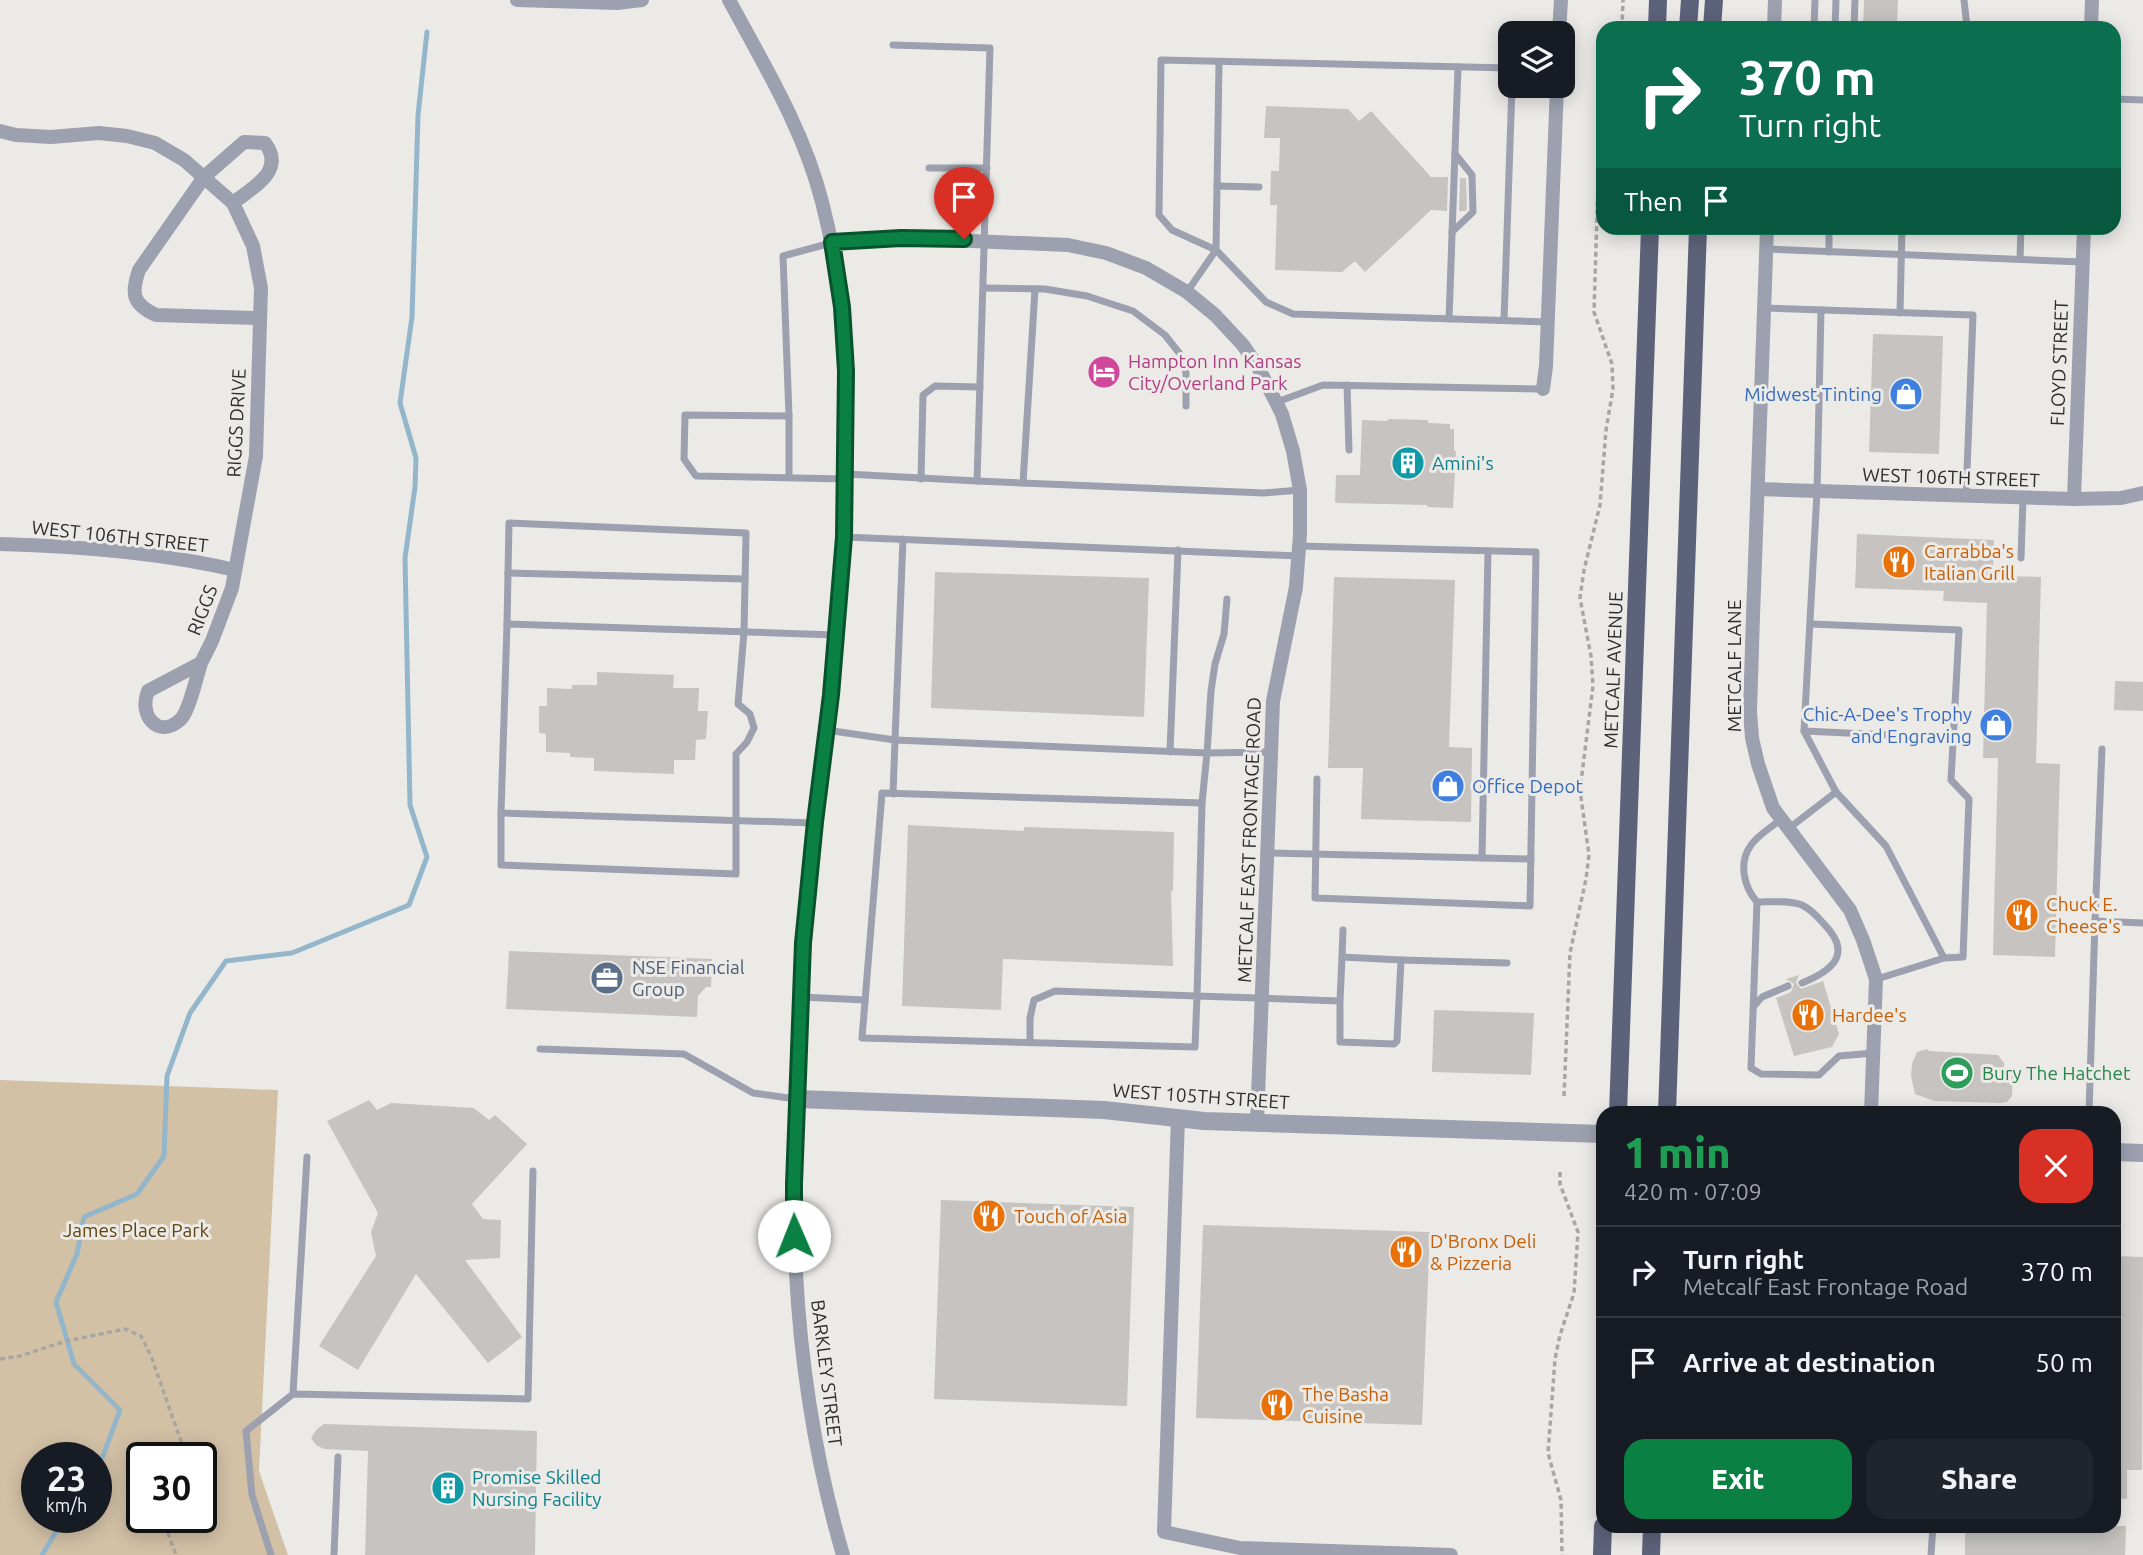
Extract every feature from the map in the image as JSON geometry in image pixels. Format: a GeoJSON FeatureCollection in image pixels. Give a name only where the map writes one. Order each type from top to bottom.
{"type":"FeatureCollection","features":[{"type":"Feature","properties":{"kind":"main road"},"geometry":{"type":"LineString","coordinates":[[1657,21],[1658,0]]}},
{"type":"Feature","properties":{"kind":"main road"},"geometry":{"type":"LineString","coordinates":[[1688,21],[1690,0]]}},
{"type":"Feature","properties":{"kind":"main road"},"geometry":{"type":"LineString","coordinates":[[1712,21],[1714,0]]}},
{"type":"Feature","properties":{"kind":"main road","name":"METCALF AVENUE"},"geometry":{"type":"LineString","coordinates":[[1618,1106],[1650,235]]}},
{"type":"Feature","properties":{"kind":"main road"},"geometry":{"type":"LineString","coordinates":[[1667,1106],[1698,235]]}},
{"type":"Feature","properties":{"kind":"main road"},"geometry":{"type":"LineString","coordinates":[[1602,1555],[1603,1533]]}},
{"type":"Feature","properties":{"kind":"main road"},"geometry":{"type":"LineString","coordinates":[[1651,1555],[1652,1533]]}},
{"type":"Feature","properties":{"kind":"street"},"geometry":{"type":"LineString","coordinates":[[517,0],[632,1]]}},
{"type":"Feature","properties":{"kind":"street","name":"BARKLEY STREET"},"geometry":{"type":"LineString","coordinates":[[729,0],[794,125],[821,197],[832,242],[842,307],[846,371],[844,537],[815,822],[801,997],[794,1184],[799,1324],[821,1474],[843,1555]]}},
{"type":"Feature","properties":{"kind":"street"},"geometry":{"type":"LineString","coordinates":[[1560,21],[1561,0]]}},
{"type":"Feature","properties":{"kind":"street"},"geometry":{"type":"LineString","coordinates":[[1774,21],[1775,0]]}},
{"type":"Feature","properties":{"kind":"street"},"geometry":{"type":"LineString","coordinates":[[2091,21],[2092,0]]}},
{"type":"Feature","properties":{"kind":"street"},"geometry":{"type":"LineString","coordinates":[[1543,388],[1557,98]]}},
{"type":"Feature","properties":{"kind":"street","name":"RIGGS DRIVE"},"geometry":{"type":"LineString","coordinates":[[0,131],[16,135],[51,136],[99,133],[127,136],[155,144],[184,160],[233,203],[253,246],[259,271],[260,318],[257,456],[235,570]]}},
{"type":"Feature","properties":{"kind":"street"},"geometry":{"type":"LineString","coordinates":[[233,203],[269,171],[273,160],[265,143],[244,142],[204,177],[139,270],[134,284],[135,299],[144,309],[156,315],[260,318]]}},
{"type":"Feature","properties":{"kind":"street","name":"METCALF LANE"},"geometry":{"type":"LineString","coordinates":[[1767,235],[1750,711],[1752,738],[1773,808],[1850,910],[1876,979],[1871,1106]]}},
{"type":"Feature","properties":{"kind":"street","name":"FLOYD STREET"},"geometry":{"type":"LineString","coordinates":[[2074,499],[2084,235]]}},
{"type":"Feature","properties":{"kind":"street","name":"METCALF EAST FRONTAGE ROAD"},"geometry":{"type":"LineString","coordinates":[[832,242],[901,238],[985,240],[1068,245],[1106,253],[1146,268],[1187,292],[1215,315],[1243,345],[1276,402],[1293,451],[1300,490],[1299,551],[1296,587],[1273,701],[1257,1123]]}},
{"type":"Feature","properties":{"kind":"street","name":"WEST 106TH STREET"},"geometry":{"type":"LineString","coordinates":[[1758,489],[2074,499],[2121,498],[2143,493]]}},
{"type":"Feature","properties":{"kind":"street","name":"WEST 106TH STREET"},"geometry":{"type":"LineString","coordinates":[[0,544],[140,554],[235,570]]}},
{"type":"Feature","properties":{"kind":"street","name":"RIGGS"},"geometry":{"type":"LineString","coordinates":[[201,663],[148,691],[144,703],[146,714],[152,723],[161,727],[183,718],[201,663],[223,614],[235,570]]}},
{"type":"Feature","properties":{"kind":"street","name":"WEST 105TH STREET"},"geometry":{"type":"LineString","coordinates":[[797,1099],[1104,1110],[1257,1123],[1596,1134]]}},
{"type":"Feature","properties":{"kind":"street"},"geometry":{"type":"LineString","coordinates":[[1178,1118],[1164,1532],[1240,1552],[1451,1555]]}},
{"type":"Feature","properties":{"kind":"street"},"geometry":{"type":"LineString","coordinates":[[2121,1152],[2143,1153]]}},
{"type":"Feature","properties":{"kind":"lane"},"geometry":{"type":"LineString","coordinates":[[1815,0],[1815,21]]}},
{"type":"Feature","properties":{"kind":"lane"},"geometry":{"type":"LineString","coordinates":[[1835,21],[1836,0]]}},
{"type":"Feature","properties":{"kind":"lane"},"geometry":{"type":"LineString","coordinates":[[1854,21],[1856,0]]}},
{"type":"Feature","properties":{"kind":"lane"},"geometry":{"type":"LineString","coordinates":[[1964,0],[1966,21]]}},
{"type":"Feature","properties":{"kind":"lane"},"geometry":{"type":"LineString","coordinates":[[893,45],[990,48],[976,481]]}},
{"type":"Feature","properties":{"kind":"lane"},"geometry":{"type":"LineString","coordinates":[[1498,68],[1161,60],[1159,215],[1172,230],[1216,250],[1266,302],[1293,314],[1548,322]]}},
{"type":"Feature","properties":{"kind":"lane"},"geometry":{"type":"LineString","coordinates":[[1187,292],[1216,250],[1219,61]]}},
{"type":"Feature","properties":{"kind":"lane"},"geometry":{"type":"LineString","coordinates":[[1449,319],[1458,67]]}},
{"type":"Feature","properties":{"kind":"lane"},"geometry":{"type":"LineString","coordinates":[[1504,320],[1512,98]]}},
{"type":"Feature","properties":{"kind":"lane"},"geometry":{"type":"LineString","coordinates":[[2121,99],[2143,100]]}},
{"type":"Feature","properties":{"kind":"lane"},"geometry":{"type":"LineString","coordinates":[[1452,233],[1473,212],[1472,175],[1455,154]]}},
{"type":"Feature","properties":{"kind":"lane"},"geometry":{"type":"LineString","coordinates":[[929,168],[987,168]]}},
{"type":"Feature","properties":{"kind":"lane"},"geometry":{"type":"LineString","coordinates":[[1217,186],[1259,187]]}},
{"type":"Feature","properties":{"kind":"lane"},"geometry":{"type":"LineString","coordinates":[[1829,235],[1829,252]]}},
{"type":"Feature","properties":{"kind":"lane"},"geometry":{"type":"LineString","coordinates":[[1900,313],[1902,235]]}},
{"type":"Feature","properties":{"kind":"lane"},"geometry":{"type":"LineString","coordinates":[[2020,259],[2021,235]]}},
{"type":"Feature","properties":{"kind":"lane"},"geometry":{"type":"LineString","coordinates":[[789,478],[783,256],[832,242]]}},
{"type":"Feature","properties":{"kind":"lane"},"geometry":{"type":"LineString","coordinates":[[1766,249],[2082,262]]}},
{"type":"Feature","properties":{"kind":"lane"},"geometry":{"type":"LineString","coordinates":[[984,288],[1035,289],[1087,296],[1133,311],[1164,335],[1180,354],[1186,373],[1186,406]]}},
{"type":"Feature","properties":{"kind":"lane"},"geometry":{"type":"LineString","coordinates":[[1023,483],[1035,289]]}},
{"type":"Feature","properties":{"kind":"lane"},"geometry":{"type":"LineString","coordinates":[[1764,308],[1973,315],[1966,497]]}},
{"type":"Feature","properties":{"kind":"lane"},"geometry":{"type":"LineString","coordinates":[[1821,310],[1817,492],[1804,731],[1836,792],[1886,846],[1944,958]]}},
{"type":"Feature","properties":{"kind":"lane"},"geometry":{"type":"LineString","coordinates":[[1276,402],[1323,385],[1543,388]]}},
{"type":"Feature","properties":{"kind":"lane"},"geometry":{"type":"LineString","coordinates":[[1347,385],[1349,450]]}},
{"type":"Feature","properties":{"kind":"lane"},"geometry":{"type":"LineString","coordinates":[[921,479],[923,395],[935,386],[980,387]]}},
{"type":"Feature","properties":{"kind":"lane"},"geometry":{"type":"LineString","coordinates":[[789,416],[685,415],[684,459],[696,476],[921,479],[1264,494],[1300,490]]}},
{"type":"Feature","properties":{"kind":"lane"},"geometry":{"type":"LineString","coordinates":[[2021,558],[2023,498]]}},
{"type":"Feature","properties":{"kind":"lane"},"geometry":{"type":"LineString","coordinates":[[509,523],[746,533],[745,579],[738,704],[750,713],[754,728],[747,743],[736,754],[736,874],[501,865],[509,523]]}},
{"type":"Feature","properties":{"kind":"lane"},"geometry":{"type":"LineString","coordinates":[[844,537],[1178,551],[1536,552],[1530,906],[1315,898],[1317,779]]}},
{"type":"Feature","properties":{"kind":"lane"},"geometry":{"type":"LineString","coordinates":[[893,793],[903,539]]}},
{"type":"Feature","properties":{"kind":"lane"},"geometry":{"type":"LineString","coordinates":[[1170,752],[1178,551]]}},
{"type":"Feature","properties":{"kind":"lane"},"geometry":{"type":"LineString","coordinates":[[1482,858],[1488,551]]}},
{"type":"Feature","properties":{"kind":"lane"},"geometry":{"type":"LineString","coordinates":[[508,573],[745,579]]}},
{"type":"Feature","properties":{"kind":"lane"},"geometry":{"type":"LineString","coordinates":[[1202,803],[881,793],[862,1038],[1195,1047],[1202,803],[1211,691],[1215,664],[1224,634],[1227,599]]}},
{"type":"Feature","properties":{"kind":"lane"},"geometry":{"type":"LineString","coordinates":[[507,624],[836,635]]}},
{"type":"Feature","properties":{"kind":"lane"},"geometry":{"type":"LineString","coordinates":[[1811,625],[1959,630],[1951,780],[1969,799],[1963,957],[1944,958],[1876,979]]}},
{"type":"Feature","properties":{"kind":"lane"},"geometry":{"type":"LineString","coordinates":[[826,730],[895,740],[1170,752],[1270,752]]}},
{"type":"Feature","properties":{"kind":"lane"},"geometry":{"type":"LineString","coordinates":[[1804,731],[1953,738]]}},
{"type":"Feature","properties":{"kind":"lane"},"geometry":{"type":"LineString","coordinates":[[2089,1106],[2102,749]]}},
{"type":"Feature","properties":{"kind":"lane"},"geometry":{"type":"LineString","coordinates":[[1836,792],[1751,845],[1746,856],[1746,887],[1757,902],[1751,1068],[1760,1073],[1819,1075],[1839,1056],[1874,1053]]}},
{"type":"Feature","properties":{"kind":"lane"},"geometry":{"type":"LineString","coordinates":[[501,813],[815,822]]}},
{"type":"Feature","properties":{"kind":"lane"},"geometry":{"type":"LineString","coordinates":[[1268,853],[1531,859]]}},
{"type":"Feature","properties":{"kind":"lane"},"geometry":{"type":"LineString","coordinates":[[1757,902],[1800,904],[1814,913],[1835,935],[1839,949],[1832,964],[1827,971],[1802,982]]}},
{"type":"Feature","properties":{"kind":"lane"},"geometry":{"type":"LineString","coordinates":[[2095,921],[2143,923]]}},
{"type":"Feature","properties":{"kind":"lane"},"geometry":{"type":"LineString","coordinates":[[1343,930],[1340,1042],[1394,1045],[1401,960]]}},
{"type":"Feature","properties":{"kind":"lane"},"geometry":{"type":"LineString","coordinates":[[1342,957],[1507,963]]}},
{"type":"Feature","properties":{"kind":"lane"},"geometry":{"type":"LineString","coordinates":[[1754,1006],[1762,997],[1788,986]]}},
{"type":"Feature","properties":{"kind":"lane"},"geometry":{"type":"LineString","coordinates":[[1030,1043],[1030,1018],[1034,1000],[1055,991],[1340,1001]]}},
{"type":"Feature","properties":{"kind":"lane"},"geometry":{"type":"LineString","coordinates":[[801,997],[865,1000]]}},
{"type":"Feature","properties":{"kind":"lane"},"geometry":{"type":"LineString","coordinates":[[540,1049],[684,1054],[753,1093],[797,1099]]}},
{"type":"Feature","properties":{"kind":"lane"},"geometry":{"type":"LineString","coordinates":[[293,1394],[307,1157]]}},
{"type":"Feature","properties":{"kind":"lane"},"geometry":{"type":"LineString","coordinates":[[271,1555],[252,1495],[246,1431],[293,1394],[528,1399],[533,1171]]}},
{"type":"Feature","properties":{"kind":"lane"},"geometry":{"type":"LineString","coordinates":[[334,1555],[338,1457]]}},
{"type":"Feature","properties":{"kind":"lane"},"geometry":{"type":"LineString","coordinates":[[1931,1555],[1933,1533]]}},
{"type":"Feature","properties":{"kind":"path"},"geometry":{"type":"LineString","coordinates":[[1622,21],[1623,0]]}},
{"type":"Feature","properties":{"kind":"path"},"geometry":{"type":"LineString","coordinates":[[1564,1096],[1570,953],[1589,855],[1580,790],[1593,686],[1591,656],[1580,598],[1600,505],[1606,430],[1613,389],[1612,364],[1594,312],[1596,235]]}},
{"type":"Feature","properties":{"kind":"path"},"geometry":{"type":"LineString","coordinates":[[1560,1172],[1560,1184],[1578,1232],[1574,1293],[1555,1359],[1548,1453],[1561,1500],[1562,1555]]}},
{"type":"Feature","properties":{"kind":"path"},"geometry":{"type":"LineString","coordinates":[[0,1359],[125,1329],[141,1336],[151,1356],[181,1442]]}},
{"type":"Feature","properties":{"kind":"path"},"geometry":{"type":"LineString","coordinates":[[168,1533],[176,1555]]}},
{"type":"Feature","properties":{"kind":"green space","name":"James Place Park"},"geometry":{"type":"Polygon","coordinates":[[[0,1080],[278,1090],[259,1471],[288,1555],[0,1555],[0,1080]]]}},
{"type":"Feature","properties":{"kind":"building"},"geometry":{"type":"Polygon","coordinates":[[[1864,0],[1898,0],[1897,21],[1863,21],[1864,0]]]}},
{"type":"Feature","properties":{"kind":"building"},"geometry":{"type":"Polygon","coordinates":[[[1266,106],[1348,109],[1359,121],[1371,111],[1431,177],[1448,177],[1447,211],[1431,210],[1365,272],[1355,261],[1342,272],[1275,270],[1277,205],[1270,205],[1271,171],[1279,171],[1280,138],[1264,138],[1266,106]]]}},
{"type":"Feature","properties":{"kind":"building"},"geometry":{"type":"Polygon","coordinates":[[[1460,178],[1466,178],[1465,211],[1459,211],[1460,178]]]}},
{"type":"Feature","properties":{"kind":"building","name":"Midwest Tinting"},"geometry":{"type":"Polygon","coordinates":[[[1873,334],[1943,336],[1939,454],[1869,452],[1873,334]]]}},
{"type":"Feature","properties":{"kind":"building","name":"Amini's"},"geometry":{"type":"Polygon","coordinates":[[[1362,420],[1428,420],[1428,423],[1450,424],[1450,429],[1454,429],[1456,451],[1453,508],[1335,502],[1336,475],[1360,475],[1362,420]]]}},
{"type":"Feature","properties":{"kind":"building"},"geometry":{"type":"Polygon","coordinates":[[[1857,534],[1994,540],[1993,576],[2041,577],[2036,763],[2060,764],[2055,957],[1993,955],[1998,758],[1983,758],[1987,603],[1943,601],[1944,591],[1855,588],[1857,534]]]}},
{"type":"Feature","properties":{"kind":"building"},"geometry":{"type":"Polygon","coordinates":[[[935,572],[1149,578],[1144,717],[931,708],[935,572]]]}},
{"type":"Feature","properties":{"kind":"building"},"geometry":{"type":"Polygon","coordinates":[[[1334,577],[1455,580],[1449,747],[1472,748],[1471,822],[1361,819],[1363,768],[1328,768],[1334,577]]]}},
{"type":"Feature","properties":{"kind":"building"},"geometry":{"type":"Polygon","coordinates":[[[597,672],[674,675],[673,688],[699,688],[698,711],[708,711],[706,739],[696,740],[695,760],[674,760],[674,774],[594,771],[594,758],[546,752],[546,734],[539,733],[539,706],[547,706],[547,688],[572,689],[572,685],[597,685],[597,672]]]}},
{"type":"Feature","properties":{"kind":"building"},"geometry":{"type":"Polygon","coordinates":[[[2115,681],[2143,682],[2143,711],[2114,710],[2115,681]]]}},
{"type":"Feature","properties":{"kind":"building"},"geometry":{"type":"Polygon","coordinates":[[[908,825],[1024,831],[1024,827],[1174,832],[1171,891],[1173,966],[1003,959],[1001,1010],[902,1006],[908,825]]]}},
{"type":"Feature","properties":{"kind":"building"},"geometry":{"type":"Polygon","coordinates":[[[509,951],[712,959],[711,987],[706,987],[698,996],[697,1017],[506,1009],[509,951]]]}},
{"type":"Feature","properties":{"kind":"building","name":"Hardee's"},"geometry":{"type":"Polygon","coordinates":[[[1799,975],[1796,983],[1801,989],[1823,981],[1839,1034],[1832,1047],[1794,1056],[1776,998],[1791,992],[1794,984],[1786,979],[1799,975]]]}},
{"type":"Feature","properties":{"kind":"building"},"geometry":{"type":"Polygon","coordinates":[[[1434,1010],[1534,1013],[1531,1075],[1432,1072],[1434,1010]]]}},
{"type":"Feature","properties":{"kind":"building","name":"Bury The Hatchet"},"geometry":{"type":"Polygon","coordinates":[[[1927,1049],[1998,1055],[2004,1063],[2004,1076],[2013,1076],[2012,1096],[2007,1102],[2001,1103],[1934,1101],[1915,1094],[1911,1076],[1912,1064],[1917,1052],[1927,1049]]]}},
{"type":"Feature","properties":{"kind":"building"},"geometry":{"type":"Polygon","coordinates":[[[369,1100],[377,1110],[391,1103],[474,1108],[489,1120],[495,1115],[527,1144],[472,1204],[483,1219],[501,1220],[500,1258],[465,1260],[522,1337],[488,1363],[416,1274],[358,1370],[319,1346],[376,1256],[371,1232],[378,1213],[327,1121],[369,1100]]]}},
{"type":"Feature","properties":{"kind":"building"},"geometry":{"type":"Polygon","coordinates":[[[941,1200],[1134,1207],[1127,1406],[934,1399],[941,1200]]]}},
{"type":"Feature","properties":{"kind":"building"},"geometry":{"type":"Polygon","coordinates":[[[1203,1225],[1430,1232],[1422,1425],[1196,1418],[1203,1225]]]}},
{"type":"Feature","properties":{"kind":"building"},"geometry":{"type":"Polygon","coordinates":[[[2121,1256],[2143,1257],[2142,1470],[2127,1470],[2127,1499],[2121,1499],[2121,1256]]]}},
{"type":"Feature","properties":{"kind":"building","name":"Promise Skilled Nursing Facility"},"geometry":{"type":"Polygon","coordinates":[[[324,1424],[537,1431],[535,1555],[365,1555],[368,1451],[324,1449],[316,1445],[311,1438],[324,1424]]]}},
{"type":"Feature","properties":{"kind":"building"},"geometry":{"type":"Polygon","coordinates":[[[2121,1526],[2126,1526],[2125,1555],[1965,1555],[1965,1533],[2121,1533],[2121,1526]]]}},
{"type":"Feature","properties":{"kind":"waterway"},"geometry":{"type":"LineString","coordinates":[[108,1442],[120,1410],[74,1364],[56,1302],[77,1254],[84,1217],[137,1194],[164,1156],[167,1076],[190,1013],[226,961],[292,953],[409,905],[427,857],[410,805],[405,558],[415,487],[416,458],[400,403],[412,317],[418,115],[427,32]]}},
{"type":"Feature","properties":{"kind":"waterway"},"geometry":{"type":"LineString","coordinates":[[42,1555],[55,1533]]}},
{"type":"Feature","properties":{"kind":"place","name":"Hampton Inn Kansas City/Overland Park"},"geometry":{"type":"Point","coordinates":[1104,372]}},
{"type":"Feature","properties":{"kind":"place","name":"Midwest Tinting"},"geometry":{"type":"Point","coordinates":[1906,394]}},
{"type":"Feature","properties":{"kind":"place","name":"Amini's"},"geometry":{"type":"Point","coordinates":[1408,463]}},
{"type":"Feature","properties":{"kind":"place","name":"Carrabba's Italian Grill"},"geometry":{"type":"Point","coordinates":[1899,562]}},
{"type":"Feature","properties":{"kind":"place","name":"Chic-A-Dee's Trophy and Engraving"},"geometry":{"type":"Point","coordinates":[1996,725]}},
{"type":"Feature","properties":{"kind":"place","name":"Office Depot"},"geometry":{"type":"Point","coordinates":[1448,786]}},
{"type":"Feature","properties":{"kind":"place","name":"Chuck E. Cheese's"},"geometry":{"type":"Point","coordinates":[2022,915]}},
{"type":"Feature","properties":{"kind":"place","name":"NSE Financial Group"},"geometry":{"type":"Point","coordinates":[607,978]}},
{"type":"Feature","properties":{"kind":"place","name":"Hardee's"},"geometry":{"type":"Point","coordinates":[1808,1015]}},
{"type":"Feature","properties":{"kind":"place","name":"Bury The Hatchet"},"geometry":{"type":"Point","coordinates":[1957,1073]}},
{"type":"Feature","properties":{"kind":"place","name":"Touch of Asia"},"geometry":{"type":"Point","coordinates":[989,1216]}},
{"type":"Feature","properties":{"kind":"place","name":"D'Bronx Deli & Pizzeria"},"geometry":{"type":"Point","coordinates":[1406,1252]}},
{"type":"Feature","properties":{"kind":"place","name":"The Basha Cuisine"},"geometry":{"type":"Point","coordinates":[1277,1405]}},
{"type":"Feature","properties":{"kind":"place","name":"Promise Skilled Nursing Facility"},"geometry":{"type":"Point","coordinates":[448,1488]}},
{"type":"Feature","properties":{"kind":"route"},"geometry":{"type":"LineString","coordinates":[[794,1236],[803,943],[831,695],[844,537],[846,371],[842,307],[832,242],[901,238],[964,239]]}}]}
